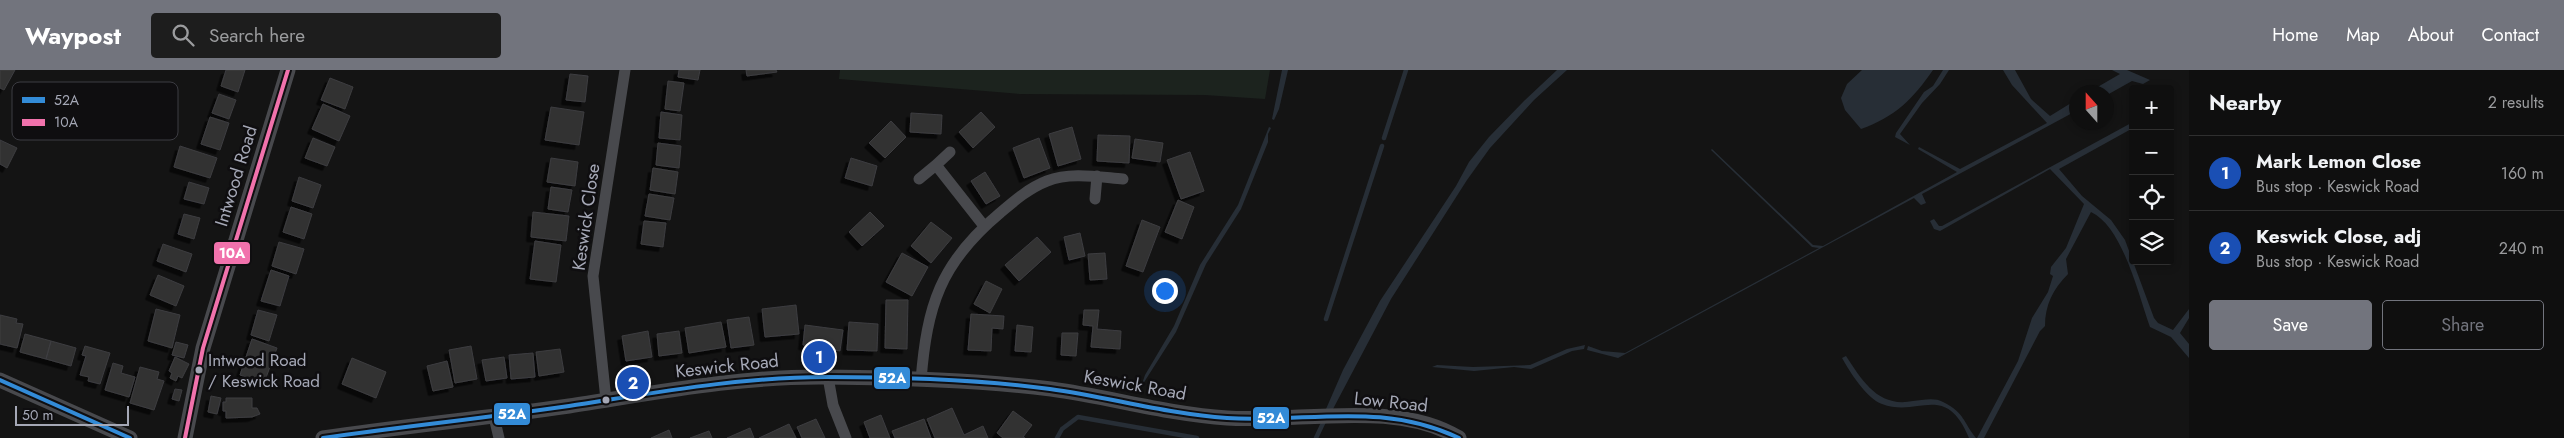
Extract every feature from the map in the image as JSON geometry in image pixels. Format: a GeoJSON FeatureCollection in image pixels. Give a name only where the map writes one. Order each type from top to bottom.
{"type":"FeatureCollection","features":[{"type":"Feature","properties":{"kind":"street","name":"Intwood Road"},"geometry":{"type":"LineString","coordinates":[[184,438],[203,348],[288,70]]}},
{"type":"Feature","properties":{"kind":"street","name":"Keswick Close"},"geometry":{"type":"LineString","coordinates":[[606,400],[593,276],[625,70]]}},
{"type":"Feature","properties":{"kind":"street"},"geometry":{"type":"LineString","coordinates":[[919,179],[950,152]]}},
{"type":"Feature","properties":{"kind":"street"},"geometry":{"type":"LineString","coordinates":[[936,165],[984,226]]}},
{"type":"Feature","properties":{"kind":"street"},"geometry":{"type":"LineString","coordinates":[[921,380],[930,312],[952,265],[984,226],[1028,191],[1048,180],[1068,176],[1097,176],[1123,179]]}},
{"type":"Feature","properties":{"kind":"street"},"geometry":{"type":"LineString","coordinates":[[1095,199],[1097,176]]}},
{"type":"Feature","properties":{"kind":"street","name":"Keswick Road"},"geometry":{"type":"LineString","coordinates":[[323,438],[494,417],[732,382],[828,377],[921,380],[1052,389],[1181,414],[1230,418],[1315,416]]}},
{"type":"Feature","properties":{"kind":"street"},"geometry":{"type":"LineString","coordinates":[[828,377],[833,405],[846,438]]}},
{"type":"Feature","properties":{"kind":"street"},"geometry":{"type":"LineString","coordinates":[[0,380],[130,438]]}},
{"type":"Feature","properties":{"kind":"street","name":"Low Road"},"geometry":{"type":"LineString","coordinates":[[1315,416],[1420,422],[1435,426],[1459,438]]}},
{"type":"Feature","properties":{"kind":"street"},"geometry":{"type":"LineString","coordinates":[[494,417],[499,438]]}},
{"type":"Feature","properties":{"kind":"shaded area"},"geometry":{"type":"Polygon","coordinates":[[[840,70],[1270,70],[1265,99],[1205,95],[1020,94],[839,79],[840,70]]]}},
{"type":"Feature","properties":{"kind":"shaded area"},"geometry":{"type":"Polygon","coordinates":[[[1282,70],[1288,70],[1279,109],[1274,120],[1272,119],[1282,70]]]}},
{"type":"Feature","properties":{"kind":"shaded area"},"geometry":{"type":"Polygon","coordinates":[[[1557,70],[1567,70],[1534,100],[1490,148],[1467,180],[1391,299],[1333,409],[1326,409],[1343,370],[1380,301],[1456,186],[1469,162],[1489,137],[1557,70]]]}},
{"type":"Feature","properties":{"kind":"shaded area"},"geometry":{"type":"Polygon","coordinates":[[[1862,70],[1933,70],[1918,90],[1902,106],[1884,119],[1861,129],[1845,110],[1841,98],[1847,84],[1862,70]]]}},
{"type":"Feature","properties":{"kind":"shaded area"},"geometry":{"type":"Polygon","coordinates":[[[1943,70],[1949,70],[1900,134],[1910,145],[1895,137],[1924,92],[1933,86],[1943,70]]]}},
{"type":"Feature","properties":{"kind":"shaded area"},"geometry":{"type":"Polygon","coordinates":[[[2003,70],[2015,70],[2031,99],[2050,116],[2069,104],[2069,115],[1922,194],[1926,203],[1921,205],[1914,198],[1618,358],[1587,350],[1588,346],[1602,351],[1625,353],[1819,248],[1812,247],[1712,149],[1813,245],[1823,246],[1957,172],[1918,149],[1919,147],[1960,169],[2047,123],[2012,85],[2003,70]]]}},
{"type":"Feature","properties":{"kind":"shaded area"},"geometry":{"type":"Polygon","coordinates":[[[2112,70],[2127,70],[2150,80],[2143,84],[2132,81],[2114,91],[2114,85],[2101,85],[2120,74],[2112,70]]]}},
{"type":"Feature","properties":{"kind":"shaded area"},"geometry":{"type":"Polygon","coordinates":[[[2129,124],[2129,130],[2059,169],[2082,196],[2111,220],[2125,240],[2129,251],[2129,265],[2134,265],[2154,318],[2158,323],[2173,330],[2189,309],[2189,318],[2180,333],[2189,344],[2189,358],[2171,337],[2150,327],[2121,246],[2102,220],[2091,212],[2066,259],[2068,274],[2058,285],[2048,304],[2045,326],[2040,331],[1984,438],[1977,438],[2018,361],[2032,318],[2048,292],[2053,276],[2050,274],[2051,267],[2066,248],[2084,204],[2050,169],[1940,231],[1934,229],[1930,221],[1934,219],[1939,226],[2129,124]]]}},
{"type":"Feature","properties":{"kind":"shaded area"},"geometry":{"type":"Polygon","coordinates":[[[1269,127],[1271,128],[1268,134],[1268,142],[1241,209],[1206,264],[1176,332],[1141,387],[1145,375],[1174,326],[1200,265],[1238,205],[1269,127]]]}},
{"type":"Feature","properties":{"kind":"shaded area"},"geometry":{"type":"Polygon","coordinates":[[[1585,345],[1584,349],[1572,351],[1531,369],[1514,367],[1474,371],[1432,367],[1437,365],[1473,367],[1530,365],[1567,349],[1585,345]]]}},
{"type":"Feature","properties":{"kind":"shaded area"},"geometry":{"type":"Polygon","coordinates":[[[1846,356],[1866,384],[1881,397],[1901,402],[1928,399],[1940,400],[1960,414],[1976,438],[1969,438],[1960,421],[1950,411],[1941,406],[1895,407],[1876,401],[1854,377],[1842,358],[1846,356]]]}},
{"type":"Feature","properties":{"kind":"building"},"geometry":{"type":"Polygon","coordinates":[[[0,70],[15,70],[4,90],[0,88],[0,70]]]}},
{"type":"Feature","properties":{"kind":"building"},"geometry":{"type":"Polygon","coordinates":[[[226,70],[245,70],[238,92],[221,86],[226,70]]]}},
{"type":"Feature","properties":{"kind":"building"},"geometry":{"type":"Polygon","coordinates":[[[679,70],[700,70],[698,80],[678,77],[679,70]]]}},
{"type":"Feature","properties":{"kind":"building"},"geometry":{"type":"Polygon","coordinates":[[[746,70],[776,70],[777,72],[747,76],[746,70]]]}},
{"type":"Feature","properties":{"kind":"building"},"geometry":{"type":"Polygon","coordinates":[[[570,74],[588,76],[585,102],[566,100],[570,74]]]}},
{"type":"Feature","properties":{"kind":"building"},"geometry":{"type":"Polygon","coordinates":[[[330,78],[353,87],[345,109],[321,100],[330,78]]]}},
{"type":"Feature","properties":{"kind":"building"},"geometry":{"type":"Polygon","coordinates":[[[668,81],[684,83],[680,111],[665,109],[668,81]]]}},
{"type":"Feature","properties":{"kind":"building"},"geometry":{"type":"Polygon","coordinates":[[[219,94],[236,100],[229,119],[212,113],[219,94]]]}},
{"type":"Feature","properties":{"kind":"building"},"geometry":{"type":"Polygon","coordinates":[[[323,104],[350,116],[339,141],[312,129],[323,104]]]}},
{"type":"Feature","properties":{"kind":"building"},"geometry":{"type":"Polygon","coordinates":[[[551,107],[584,112],[579,145],[545,140],[551,107]]]}},
{"type":"Feature","properties":{"kind":"building"},"geometry":{"type":"Polygon","coordinates":[[[661,112],[682,115],[680,140],[659,138],[661,112]]]}},
{"type":"Feature","properties":{"kind":"building"},"geometry":{"type":"Polygon","coordinates":[[[981,112],[995,127],[973,148],[959,132],[981,112]]]}},
{"type":"Feature","properties":{"kind":"building"},"geometry":{"type":"Polygon","coordinates":[[[911,113],[942,115],[941,134],[910,132],[911,113]]]}},
{"type":"Feature","properties":{"kind":"building"},"geometry":{"type":"Polygon","coordinates":[[[210,117],[229,123],[220,150],[201,144],[210,117]]]}},
{"type":"Feature","properties":{"kind":"building"},"geometry":{"type":"Polygon","coordinates":[[[891,121],[906,137],[885,158],[869,143],[891,121]]]}},
{"type":"Feature","properties":{"kind":"building"},"geometry":{"type":"Polygon","coordinates":[[[1072,127],[1081,159],[1058,166],[1049,134],[1072,127]]]}},
{"type":"Feature","properties":{"kind":"building"},"geometry":{"type":"Polygon","coordinates":[[[1098,135],[1130,136],[1129,163],[1097,161],[1098,135]]]}},
{"type":"Feature","properties":{"kind":"building"},"geometry":{"type":"Polygon","coordinates":[[[313,138],[335,147],[327,166],[305,158],[313,138]]]}},
{"type":"Feature","properties":{"kind":"building"},"geometry":{"type":"Polygon","coordinates":[[[1039,138],[1050,168],[1024,178],[1013,148],[1039,138]]]}},
{"type":"Feature","properties":{"kind":"building"},"geometry":{"type":"Polygon","coordinates":[[[1135,139],[1163,143],[1160,162],[1132,158],[1135,139]]]}},
{"type":"Feature","properties":{"kind":"building"},"geometry":{"type":"Polygon","coordinates":[[[0,140],[17,148],[7,168],[0,164],[0,140]]]}},
{"type":"Feature","properties":{"kind":"building"},"geometry":{"type":"Polygon","coordinates":[[[658,143],[681,146],[679,168],[656,165],[658,143]]]}},
{"type":"Feature","properties":{"kind":"building"},"geometry":{"type":"Polygon","coordinates":[[[180,146],[217,158],[210,178],[174,167],[180,146]]]}},
{"type":"Feature","properties":{"kind":"building"},"geometry":{"type":"Polygon","coordinates":[[[1190,152],[1204,191],[1181,199],[1167,160],[1190,152]]]}},
{"type":"Feature","properties":{"kind":"building"},"geometry":{"type":"Polygon","coordinates":[[[551,158],[578,162],[575,186],[547,182],[551,158]]]}},
{"type":"Feature","properties":{"kind":"building"},"geometry":{"type":"Polygon","coordinates":[[[851,158],[877,166],[872,186],[845,178],[851,158]]]}},
{"type":"Feature","properties":{"kind":"building"},"geometry":{"type":"Polygon","coordinates":[[[653,168],[678,172],[675,194],[650,190],[653,168]]]}},
{"type":"Feature","properties":{"kind":"building"},"geometry":{"type":"Polygon","coordinates":[[[985,172],[1000,196],[986,204],[971,181],[985,172]]]}},
{"type":"Feature","properties":{"kind":"building"},"geometry":{"type":"Polygon","coordinates":[[[299,177],[321,185],[313,208],[292,201],[299,177]]]}},
{"type":"Feature","properties":{"kind":"building"},"geometry":{"type":"Polygon","coordinates":[[[189,182],[209,188],[204,204],[184,199],[189,182]]]}},
{"type":"Feature","properties":{"kind":"building"},"geometry":{"type":"Polygon","coordinates":[[[551,187],[572,190],[568,212],[548,209],[551,187]]]}},
{"type":"Feature","properties":{"kind":"building"},"geometry":{"type":"Polygon","coordinates":[[[649,194],[674,198],[670,220],[645,216],[649,194]]]}},
{"type":"Feature","properties":{"kind":"building"},"geometry":{"type":"Polygon","coordinates":[[[1178,200],[1194,207],[1182,239],[1165,232],[1178,200]]]}},
{"type":"Feature","properties":{"kind":"building"},"geometry":{"type":"Polygon","coordinates":[[[291,207],[312,214],[304,239],[283,232],[291,207]]]}},
{"type":"Feature","properties":{"kind":"building"},"geometry":{"type":"Polygon","coordinates":[[[533,212],[569,216],[566,241],[531,237],[533,212]]]}},
{"type":"Feature","properties":{"kind":"building"},"geometry":{"type":"Polygon","coordinates":[[[870,212],[884,226],[862,246],[849,232],[870,212]]]}},
{"type":"Feature","properties":{"kind":"building"},"geometry":{"type":"Polygon","coordinates":[[[184,214],[200,218],[194,239],[178,234],[184,214]]]}},
{"type":"Feature","properties":{"kind":"building"},"geometry":{"type":"Polygon","coordinates":[[[1142,220],[1160,227],[1143,272],[1126,266],[1142,220]]]}},
{"type":"Feature","properties":{"kind":"building"},"geometry":{"type":"Polygon","coordinates":[[[644,221],[666,223],[663,247],[641,244],[644,221]]]}},
{"type":"Feature","properties":{"kind":"building"},"geometry":{"type":"Polygon","coordinates":[[[931,222],[952,238],[931,263],[911,246],[931,222]]]}},
{"type":"Feature","properties":{"kind":"building"},"geometry":{"type":"Polygon","coordinates":[[[1080,233],[1085,256],[1069,260],[1064,237],[1080,233]]]}},
{"type":"Feature","properties":{"kind":"building"},"geometry":{"type":"Polygon","coordinates":[[[1037,237],[1051,252],[1019,281],[1005,265],[1037,237]]]}},
{"type":"Feature","properties":{"kind":"building"},"geometry":{"type":"Polygon","coordinates":[[[535,241],[561,245],[556,282],[530,279],[535,241]]]}},
{"type":"Feature","properties":{"kind":"building"},"geometry":{"type":"Polygon","coordinates":[[[279,242],[304,249],[296,274],[272,266],[279,242]]]}},
{"type":"Feature","properties":{"kind":"building"},"geometry":{"type":"Polygon","coordinates":[[[163,244],[192,254],[186,272],[157,261],[163,244]]]}},
{"type":"Feature","properties":{"kind":"building"},"geometry":{"type":"Polygon","coordinates":[[[902,253],[928,267],[912,296],[886,282],[902,253]]]}},
{"type":"Feature","properties":{"kind":"building"},"geometry":{"type":"Polygon","coordinates":[[[1105,253],[1107,279],[1090,280],[1088,254],[1105,253]]]}},
{"type":"Feature","properties":{"kind":"building"},"geometry":{"type":"Polygon","coordinates":[[[271,270],[289,276],[280,306],[261,301],[271,270]]]}},
{"type":"Feature","properties":{"kind":"building"},"geometry":{"type":"Polygon","coordinates":[[[158,275],[184,286],[176,306],[150,295],[158,275]]]}},
{"type":"Feature","properties":{"kind":"building"},"geometry":{"type":"Polygon","coordinates":[[[986,281],[1002,289],[990,313],[974,304],[986,281]]]}},
{"type":"Feature","properties":{"kind":"building"},"geometry":{"type":"Polygon","coordinates":[[[886,300],[908,300],[907,349],[885,348],[886,300]]]}},
{"type":"Feature","properties":{"kind":"building"},"geometry":{"type":"Polygon","coordinates":[[[796,305],[799,334],[765,337],[762,309],[796,305]]]}},
{"type":"Feature","properties":{"kind":"building"},"geometry":{"type":"Polygon","coordinates":[[[156,309],[180,315],[172,348],[148,341],[156,309]]]}},
{"type":"Feature","properties":{"kind":"building"},"geometry":{"type":"Polygon","coordinates":[[[258,310],[277,315],[269,341],[251,335],[258,310]]]}},
{"type":"Feature","properties":{"kind":"building"},"geometry":{"type":"Polygon","coordinates":[[[1084,310],[1099,310],[1097,329],[1121,331],[1120,349],[1091,347],[1093,326],[1083,325],[1084,310]]]}},
{"type":"Feature","properties":{"kind":"building"},"geometry":{"type":"Polygon","coordinates":[[[971,314],[1004,316],[1003,329],[992,328],[991,351],[968,350],[971,314]]]}},
{"type":"Feature","properties":{"kind":"building"},"geometry":{"type":"Polygon","coordinates":[[[0,315],[17,319],[16,323],[23,324],[17,348],[0,344],[0,315]]]}},
{"type":"Feature","properties":{"kind":"building"},"geometry":{"type":"Polygon","coordinates":[[[749,317],[754,345],[731,348],[727,320],[749,317]]]}},
{"type":"Feature","properties":{"kind":"building"},"geometry":{"type":"Polygon","coordinates":[[[721,322],[726,347],[689,353],[685,328],[721,322]]]}},
{"type":"Feature","properties":{"kind":"building"},"geometry":{"type":"Polygon","coordinates":[[[849,322],[878,324],[877,351],[847,350],[849,322]]]}},
{"type":"Feature","properties":{"kind":"building"},"geometry":{"type":"Polygon","coordinates":[[[805,325],[843,330],[840,351],[803,345],[805,325]]]}},
{"type":"Feature","properties":{"kind":"building"},"geometry":{"type":"Polygon","coordinates":[[[1017,325],[1033,327],[1031,352],[1015,351],[1017,325]]]}},
{"type":"Feature","properties":{"kind":"building"},"geometry":{"type":"Polygon","coordinates":[[[648,331],[652,357],[626,361],[622,336],[648,331]]]}},
{"type":"Feature","properties":{"kind":"building"},"geometry":{"type":"Polygon","coordinates":[[[679,331],[682,353],[659,356],[657,334],[679,331]]]}},
{"type":"Feature","properties":{"kind":"building"},"geometry":{"type":"Polygon","coordinates":[[[1062,333],[1078,333],[1076,356],[1061,355],[1062,333]]]}},
{"type":"Feature","properties":{"kind":"building"},"geometry":{"type":"Polygon","coordinates":[[[25,334],[51,341],[46,359],[20,352],[25,334]]]}},
{"type":"Feature","properties":{"kind":"building"},"geometry":{"type":"Polygon","coordinates":[[[252,339],[277,348],[264,383],[240,375],[252,339]]]}},
{"type":"Feature","properties":{"kind":"building"},"geometry":{"type":"Polygon","coordinates":[[[51,341],[76,348],[71,366],[46,359],[51,341]]]}},
{"type":"Feature","properties":{"kind":"building"},"geometry":{"type":"Polygon","coordinates":[[[176,342],[188,345],[184,358],[172,355],[176,342]]]}},
{"type":"Feature","properties":{"kind":"building"},"geometry":{"type":"Polygon","coordinates":[[[85,346],[110,353],[100,384],[88,381],[89,377],[80,375],[86,356],[82,355],[85,346]]]}},
{"type":"Feature","properties":{"kind":"building"},"geometry":{"type":"Polygon","coordinates":[[[471,346],[477,379],[455,383],[449,350],[471,346]]]}},
{"type":"Feature","properties":{"kind":"building"},"geometry":{"type":"Polygon","coordinates":[[[560,349],[564,372],[539,376],[536,352],[560,349]]]}},
{"type":"Feature","properties":{"kind":"building"},"geometry":{"type":"Polygon","coordinates":[[[533,353],[535,377],[511,379],[509,355],[533,353]]]}},
{"type":"Feature","properties":{"kind":"building"},"geometry":{"type":"Polygon","coordinates":[[[175,357],[189,364],[182,378],[178,376],[176,381],[170,378],[172,373],[169,371],[175,357]]]}},
{"type":"Feature","properties":{"kind":"building"},"geometry":{"type":"Polygon","coordinates":[[[504,357],[507,378],[486,381],[482,360],[504,357]]]}},
{"type":"Feature","properties":{"kind":"building"},"geometry":{"type":"Polygon","coordinates":[[[352,358],[386,372],[376,398],[342,384],[352,358]]]}},
{"type":"Feature","properties":{"kind":"building"},"geometry":{"type":"Polygon","coordinates":[[[447,361],[453,387],[433,391],[427,366],[447,361]]]}},
{"type":"Feature","properties":{"kind":"building"},"geometry":{"type":"Polygon","coordinates":[[[113,363],[123,366],[121,373],[135,377],[129,397],[105,390],[113,363]]]}},
{"type":"Feature","properties":{"kind":"building"},"geometry":{"type":"Polygon","coordinates":[[[140,367],[159,372],[157,379],[164,381],[154,410],[130,403],[140,367]]]}},
{"type":"Feature","properties":{"kind":"building"},"geometry":{"type":"Polygon","coordinates":[[[175,389],[182,390],[179,401],[172,399],[175,389]]]}},
{"type":"Feature","properties":{"kind":"building"},"geometry":{"type":"Polygon","coordinates":[[[211,396],[221,398],[217,414],[208,412],[211,396]]]}},
{"type":"Feature","properties":{"kind":"building"},"geometry":{"type":"Polygon","coordinates":[[[226,398],[252,398],[252,408],[257,408],[260,414],[252,417],[226,418],[226,411],[223,411],[223,402],[226,402],[226,398]]]}},
{"type":"Feature","properties":{"kind":"building"},"geometry":{"type":"Polygon","coordinates":[[[952,408],[964,435],[983,426],[988,438],[935,438],[927,419],[952,408]]]}},
{"type":"Feature","properties":{"kind":"building"},"geometry":{"type":"Polygon","coordinates":[[[1013,411],[1032,425],[1023,437],[1025,438],[1003,438],[997,433],[1013,411]]]}},
{"type":"Feature","properties":{"kind":"building"},"geometry":{"type":"Polygon","coordinates":[[[881,415],[890,438],[870,438],[864,422],[881,415]]]}},
{"type":"Feature","properties":{"kind":"building"},"geometry":{"type":"Polygon","coordinates":[[[816,419],[825,438],[802,438],[797,427],[816,419]]]}},
{"type":"Feature","properties":{"kind":"building"},"geometry":{"type":"Polygon","coordinates":[[[924,419],[931,438],[895,438],[892,431],[924,419]]]}},
{"type":"Feature","properties":{"kind":"building"},"geometry":{"type":"Polygon","coordinates":[[[789,424],[796,438],[759,438],[789,424]]]}},
{"type":"Feature","properties":{"kind":"building"},"geometry":{"type":"Polygon","coordinates":[[[750,428],[754,438],[727,438],[750,428]]]}},
{"type":"Feature","properties":{"kind":"building"},"geometry":{"type":"Polygon","coordinates":[[[669,430],[672,438],[651,438],[669,430]]]}},
{"type":"Feature","properties":{"kind":"building"},"geometry":{"type":"Polygon","coordinates":[[[709,431],[712,438],[690,438],[709,431]]]}},
{"type":"Feature","properties":{"kind":"waterway"},"geometry":{"type":"LineString","coordinates":[[1384,138],[1406,70]]}},
{"type":"Feature","properties":{"kind":"waterway"},"geometry":{"type":"LineString","coordinates":[[1326,319],[1382,146]]}},
{"type":"Feature","properties":{"kind":"waterway"},"geometry":{"type":"LineString","coordinates":[[1057,438],[1062,429],[1078,417],[1197,438]]}},
{"type":"Feature","properties":{"kind":"waterway"},"geometry":{"type":"LineString","coordinates":[[1316,438],[1325,419]]}},
{"type":"Feature","properties":{"kind":"transit line","name":"10A"},"geometry":{"type":"LineString","coordinates":[[185,438],[203,348],[288,70]]}},
{"type":"Feature","properties":{"kind":"transit line","name":"52A"},"geometry":{"type":"LineString","coordinates":[[323,438],[729,383],[826,377],[882,377],[994,383],[1072,392],[1182,413],[1227,418],[1372,417],[1401,420],[1430,427],[1459,438]]}},
{"type":"Feature","properties":{"kind":"transit line","name":"52A"},"geometry":{"type":"LineString","coordinates":[[0,380],[130,438]]}},
{"type":"Feature","properties":{"kind":"place","name":"Mark Lemon Close"},"geometry":{"type":"Point","coordinates":[819,357]}},
{"type":"Feature","properties":{"kind":"place","name":"Intwood Road / Keswick Road"},"geometry":{"type":"Point","coordinates":[199,370]}},
{"type":"Feature","properties":{"kind":"place","name":"Keswick Close, adj"},"geometry":{"type":"Point","coordinates":[633,383]}}]}
